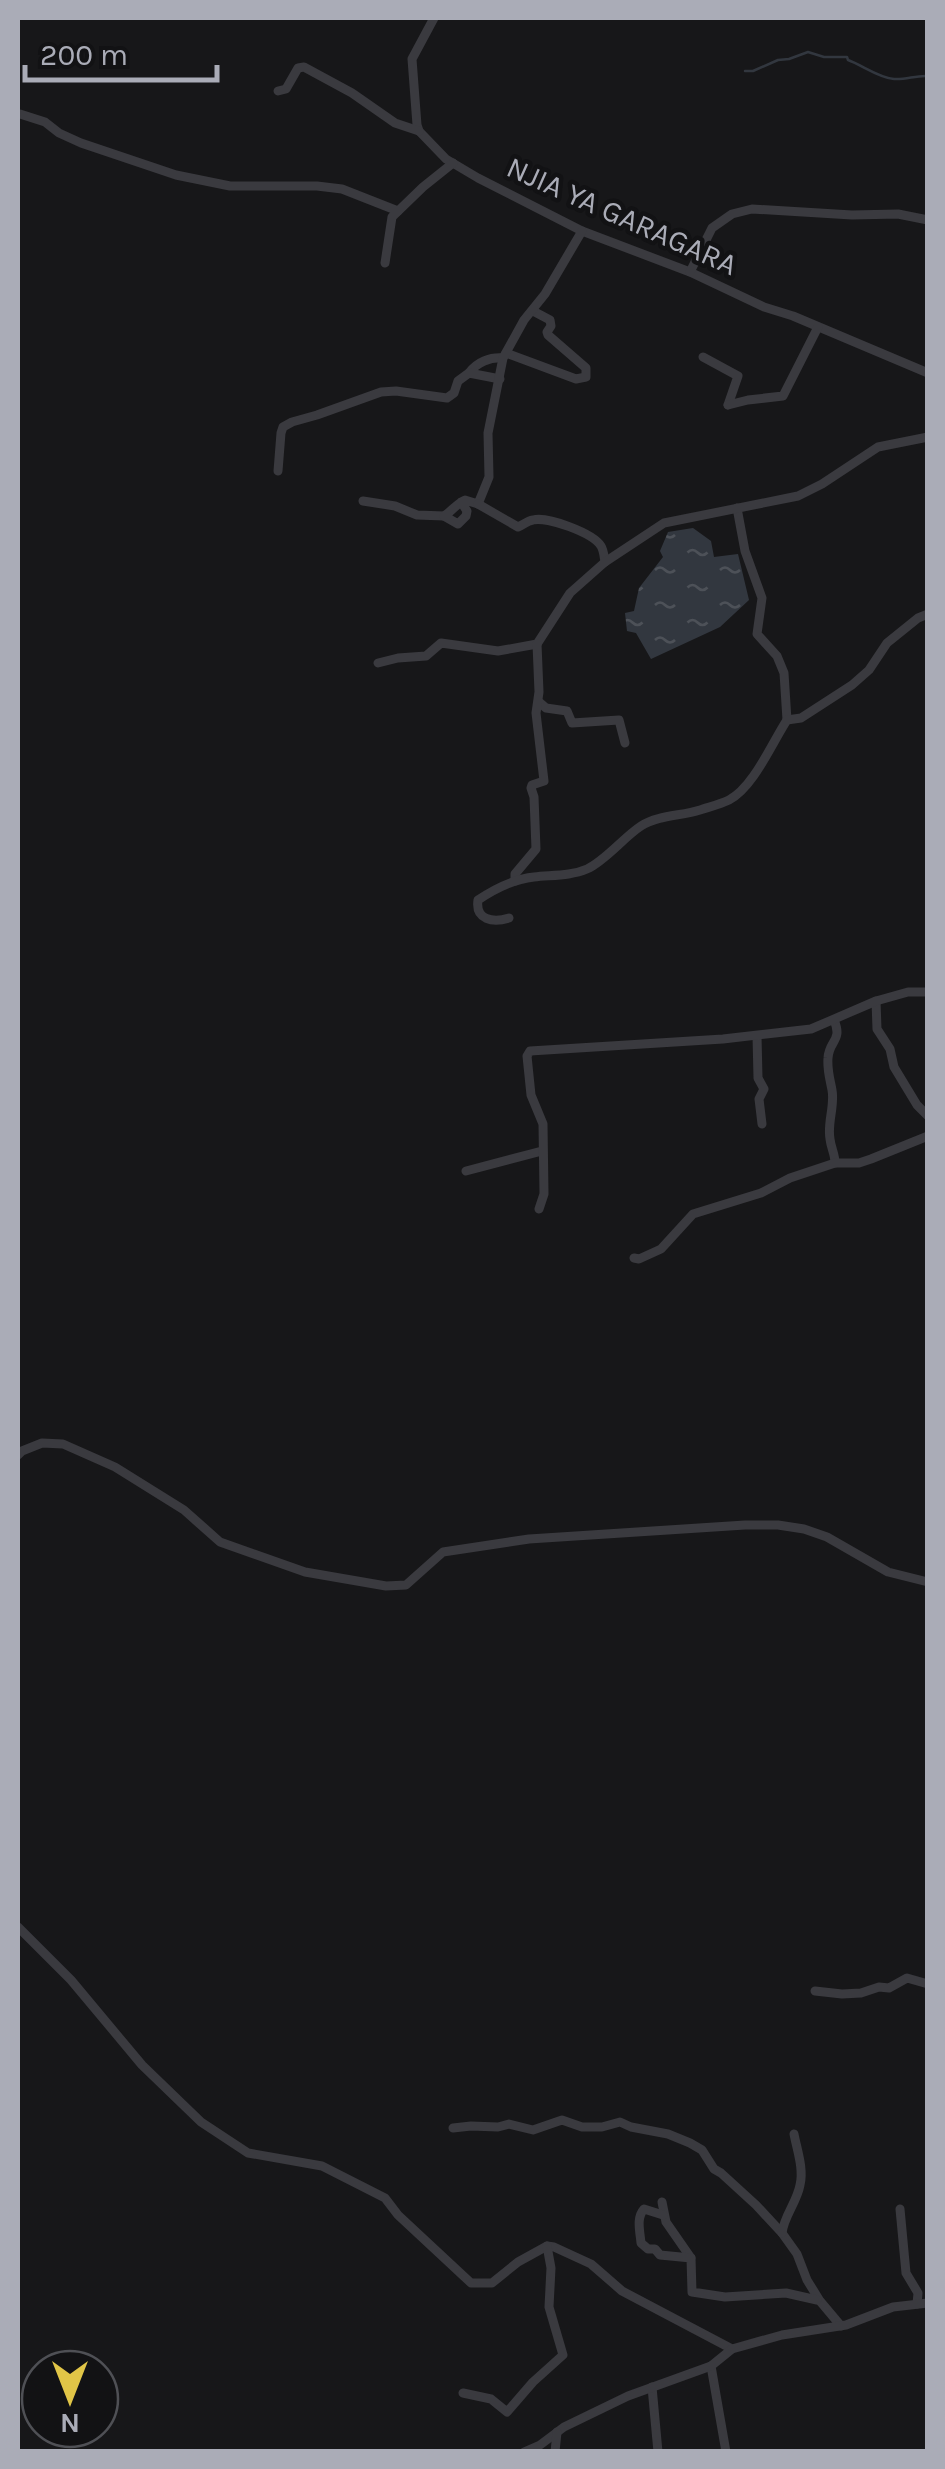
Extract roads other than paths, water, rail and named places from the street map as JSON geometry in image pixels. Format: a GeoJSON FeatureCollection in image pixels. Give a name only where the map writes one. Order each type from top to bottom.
{"type":"FeatureCollection","features":[{"type":"Feature","properties":{"kind":"street"},"geometry":{"type":"LineString","coordinates":[[419,130],[412,59],[434,18]]}},
{"type":"Feature","properties":{"kind":"street","name":"NJIA YA GARAGARA"},"geometry":{"type":"LineString","coordinates":[[278,90],[286,89],[298,68],[304,66],[395,123],[419,130],[453,164],[582,231],[690,272],[764,307],[928,373]]}},
{"type":"Feature","properties":{"kind":"street"},"geometry":{"type":"LineString","coordinates":[[20,114],[45,122],[81,143],[176,174],[230,186],[342,189],[398,211]]}},
{"type":"Feature","properties":{"kind":"street"},"geometry":{"type":"LineString","coordinates":[[385,263],[392,217],[453,164]]}},
{"type":"Feature","properties":{"kind":"street"},"geometry":{"type":"LineString","coordinates":[[690,272],[712,228],[732,214],[752,208],[898,214],[928,220]]}},
{"type":"Feature","properties":{"kind":"street"},"geometry":{"type":"LineString","coordinates":[[478,504],[489,477],[488,434],[504,356],[582,231]]}},
{"type":"Feature","properties":{"kind":"street"},"geometry":{"type":"LineString","coordinates":[[278,470],[281,432],[286,425],[381,392],[447,398],[454,393],[458,381],[483,361],[504,356],[576,379],[586,378],[586,368],[548,335],[550,320],[533,311]]}},
{"type":"Feature","properties":{"kind":"street"},"geometry":{"type":"LineString","coordinates":[[704,357],[738,376],[728,405],[783,396],[818,327]]}},
{"type":"Feature","properties":{"kind":"street"},"geometry":{"type":"LineString","coordinates":[[468,373],[500,379]]}},
{"type":"Feature","properties":{"kind":"street"},"geometry":{"type":"LineString","coordinates":[[515,881],[514,874],[536,850],[534,796],[530,788],[544,781],[536,713],[537,644],[570,593],[605,562],[664,524],[798,496],[878,447],[928,437]]}},
{"type":"Feature","properties":{"kind":"street"},"geometry":{"type":"LineString","coordinates":[[363,502],[417,515],[444,516],[458,524],[467,511],[461,502],[468,500],[518,527],[537,520],[590,536],[601,546],[605,562]]}},
{"type":"Feature","properties":{"kind":"street"},"geometry":{"type":"LineString","coordinates":[[509,918],[488,921],[481,915],[478,900],[515,881],[590,868],[651,821],[729,800],[756,774],[787,720],[784,673],[778,656],[757,634],[762,598],[745,550],[737,508]]}},
{"type":"Feature","properties":{"kind":"street"},"geometry":{"type":"LineString","coordinates":[[787,720],[802,718],[852,684],[869,670],[887,642],[928,614]]}},
{"type":"Feature","properties":{"kind":"street"},"geometry":{"type":"LineString","coordinates":[[378,663],[426,656],[441,643],[498,651],[537,644]]}},
{"type":"Feature","properties":{"kind":"street"},"geometry":{"type":"LineString","coordinates":[[539,702],[546,708],[567,711],[572,723],[619,720],[625,743]]}},
{"type":"Feature","properties":{"kind":"street"},"geometry":{"type":"LineString","coordinates":[[539,1210],[544,1194],[542,1124],[531,1095],[527,1056],[530,1050],[810,1030],[876,1001],[908,992],[928,992]]}},
{"type":"Feature","properties":{"kind":"street"},"geometry":{"type":"LineString","coordinates":[[876,1001],[877,1029],[890,1049],[894,1067],[928,1116]]}},
{"type":"Feature","properties":{"kind":"street"},"geometry":{"type":"LineString","coordinates":[[834,1020],[838,1031],[830,1048],[828,1076],[833,1093],[829,1136],[835,1163]]}},
{"type":"Feature","properties":{"kind":"street"},"geometry":{"type":"LineString","coordinates":[[757,1036],[758,1078],[764,1089],[760,1099],[762,1124]]}},
{"type":"Feature","properties":{"kind":"street"},"geometry":{"type":"LineString","coordinates":[[634,1258],[661,1248],[693,1214],[761,1194],[790,1178],[835,1163],[871,1160],[928,1136]]}},
{"type":"Feature","properties":{"kind":"street"},"geometry":{"type":"LineString","coordinates":[[466,1171],[542,1151]]}},
{"type":"Feature","properties":{"kind":"street"},"geometry":{"type":"LineString","coordinates":[[18,1455],[42,1443],[63,1444],[115,1467],[184,1510],[220,1542],[305,1572],[386,1586],[406,1586],[444,1552],[529,1539],[745,1524],[804,1529],[827,1537],[888,1572],[928,1582]]}},
{"type":"Feature","properties":{"kind":"street"},"geometry":{"type":"LineString","coordinates":[[18,1927],[71,1980],[154,2076],[201,2122],[248,2153],[322,2166],[385,2198],[398,2215],[471,2282],[492,2282],[547,2246],[591,2264],[622,2291],[732,2350]]}},
{"type":"Feature","properties":{"kind":"street"},"geometry":{"type":"LineString","coordinates":[[816,1991],[861,1993],[889,1988],[907,1978],[928,1984]]}},
{"type":"Feature","properties":{"kind":"street"},"geometry":{"type":"LineString","coordinates":[[452,2128],[509,2124],[533,2130],[562,2120],[582,2127],[620,2122],[668,2134],[702,2150],[714,2169],[756,2204],[782,2234],[807,2280],[840,2326]]}},
{"type":"Feature","properties":{"kind":"street"},"geometry":{"type":"LineString","coordinates":[[782,2234],[801,2184],[794,2134]]}},
{"type":"Feature","properties":{"kind":"street"},"geometry":{"type":"LineString","coordinates":[[662,2202],[663,2215],[691,2258],[692,2292],[726,2297],[786,2293],[820,2300]]}},
{"type":"Feature","properties":{"kind":"street"},"geometry":{"type":"LineString","coordinates":[[663,2215],[644,2208],[641,2211],[641,2243],[660,2255],[691,2258]]}},
{"type":"Feature","properties":{"kind":"street"},"geometry":{"type":"LineString","coordinates":[[525,2451],[628,2396],[711,2366],[732,2350],[922,2303],[906,2273],[900,2210]]}},
{"type":"Feature","properties":{"kind":"street"},"geometry":{"type":"LineString","coordinates":[[463,2393],[491,2398],[507,2412],[563,2355],[549,2308],[551,2268],[547,2246]]}},
{"type":"Feature","properties":{"kind":"street"},"geometry":{"type":"LineString","coordinates":[[711,2366],[726,2452]]}},
{"type":"Feature","properties":{"kind":"street"},"geometry":{"type":"LineString","coordinates":[[652,2387],[658,2452]]}},
{"type":"Feature","properties":{"kind":"street"},"geometry":{"type":"LineString","coordinates":[[555,2452],[558,2432]]}},
{"type":"Feature","properties":{"kind":"water"},"geometry":{"type":"Polygon","coordinates":[[[693,528],[711,541],[714,557],[738,554],[749,600],[720,627],[651,659],[636,633],[627,631],[625,613],[634,611],[639,588],[663,557],[660,551],[668,532],[693,528]]]}},
{"type":"Feature","properties":{"kind":"waterway"},"geometry":{"type":"LineString","coordinates":[[745,71],[808,52],[847,57],[888,78],[928,76]]}}]}
